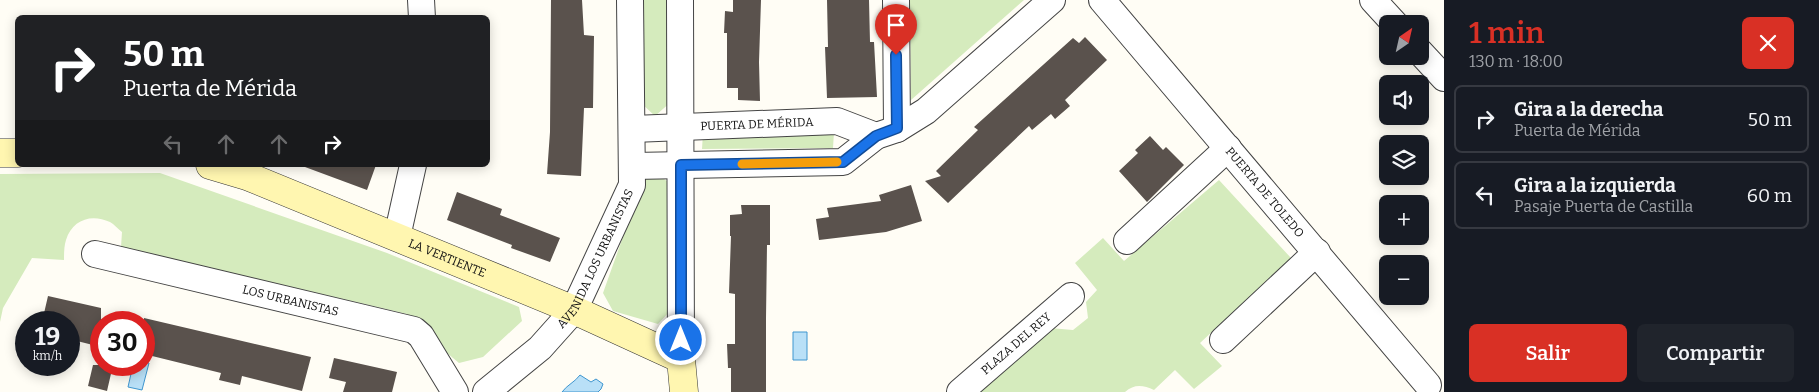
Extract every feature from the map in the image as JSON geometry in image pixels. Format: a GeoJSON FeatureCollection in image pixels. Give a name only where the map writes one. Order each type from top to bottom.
{"type":"FeatureCollection","features":[{"type":"Feature","properties":{"kind":"street"},"geometry":{"type":"LineString","coordinates":[[421,0],[422,15]]}},
{"type":"Feature","properties":{"kind":"street","name":"AVENIDA LOS URBANISTAS"},"geometry":{"type":"LineString","coordinates":[[486,392],[540,348],[574,310],[632,185],[633,129],[630,0]]}},
{"type":"Feature","properties":{"kind":"street"},"geometry":{"type":"LineString","coordinates":[[680,0],[682,359],[684,392]]}},
{"type":"Feature","properties":{"kind":"street"},"geometry":{"type":"LineString","coordinates":[[887,132],[896,0]]}},
{"type":"Feature","properties":{"kind":"street"},"geometry":{"type":"LineString","coordinates":[[633,166],[843,162],[887,132],[926,111],[1052,0]]}},
{"type":"Feature","properties":{"kind":"street","name":"PUERTA DE TOLEDO"},"geometry":{"type":"LineString","coordinates":[[1102,0],[1316,252],[1431,383]]}},
{"type":"Feature","properties":{"kind":"street"},"geometry":{"type":"LineString","coordinates":[[1373,0],[1387,15]]}},
{"type":"Feature","properties":{"kind":"street"},"geometry":{"type":"LineString","coordinates":[[1429,62],[1444,78]]}},
{"type":"Feature","properties":{"kind":"street","name":"PUERTA DE MÉRIDA"},"geometry":{"type":"LineString","coordinates":[[633,129],[837,120],[887,132]]}},
{"type":"Feature","properties":{"kind":"street"},"geometry":{"type":"LineString","coordinates":[[1127,241],[1228,148]]}},
{"type":"Feature","properties":{"kind":"street"},"geometry":{"type":"LineString","coordinates":[[0,153],[15,153]]}},
{"type":"Feature","properties":{"kind":"street","name":"LA VERTIENTE"},"geometry":{"type":"LineString","coordinates":[[217,167],[247,176],[574,310],[682,359]]}},
{"type":"Feature","properties":{"kind":"street"},"geometry":{"type":"LineString","coordinates":[[397,237],[413,167]]}},
{"type":"Feature","properties":{"kind":"street"},"geometry":{"type":"LineString","coordinates":[[1223,340],[1316,252]]}},
{"type":"Feature","properties":{"kind":"street","name":"LOS URBANISTAS"},"geometry":{"type":"LineString","coordinates":[[95,254],[414,330],[421,336],[455,392]]}},
{"type":"Feature","properties":{"kind":"street","name":"PLAZA DEL REY"},"geometry":{"type":"LineString","coordinates":[[960,392],[1071,296]]}},
{"type":"Feature","properties":{"kind":"green space"},"geometry":{"type":"Polygon","coordinates":[[[639,0],[669,0],[672,101],[655,116],[640,102],[639,0]]]}},
{"type":"Feature","properties":{"kind":"green space"},"geometry":{"type":"Polygon","coordinates":[[[910,0],[1024,0],[911,100],[910,0]]]}},
{"type":"Feature","properties":{"kind":"green space"},"geometry":{"type":"Polygon","coordinates":[[[834,132],[833,148],[702,149],[703,133],[834,132]]]}},
{"type":"Feature","properties":{"kind":"green space"},"geometry":{"type":"Polygon","coordinates":[[[160,173],[387,253],[519,307],[522,321],[483,357],[459,363],[407,314],[121,247],[122,232],[113,224],[103,219],[89,218],[78,223],[69,233],[65,242],[64,260],[32,258],[3,308],[0,322],[0,174],[160,173]]]}},
{"type":"Feature","properties":{"kind":"green space"},"geometry":{"type":"Polygon","coordinates":[[[659,176],[670,183],[671,310],[658,324],[613,311],[603,293],[640,189],[647,177],[659,176]]]}},
{"type":"Feature","properties":{"kind":"green space"},"geometry":{"type":"Polygon","coordinates":[[[1219,180],[1291,258],[1200,343],[1222,366],[1194,389],[1175,370],[1154,390],[1139,386],[1125,392],[976,392],[1050,328],[1073,330],[1088,318],[1086,302],[1097,290],[1075,263],[1103,238],[1124,261],[1219,180]]]}},
{"type":"Feature","properties":{"kind":"water"},"geometry":{"type":"Polygon","coordinates":[[[793,332],[807,332],[807,360],[793,360],[793,332]]]}},
{"type":"Feature","properties":{"kind":"water"},"geometry":{"type":"Polygon","coordinates":[[[580,375],[591,382],[596,379],[603,384],[601,389],[598,392],[562,392],[580,375]]]}},
{"type":"Feature","properties":{"kind":"water"},"geometry":{"type":"Polygon","coordinates":[[[130,376],[146,376],[142,390],[128,387],[130,376]]]}},
{"type":"Feature","properties":{"kind":"building"},"geometry":{"type":"Polygon","coordinates":[[[551,0],[582,0],[584,35],[594,36],[593,108],[584,108],[581,176],[547,174],[550,132],[551,0]]]}},
{"type":"Feature","properties":{"kind":"building"},"geometry":{"type":"Polygon","coordinates":[[[733,0],[761,0],[760,101],[738,100],[738,88],[727,88],[727,33],[724,33],[725,11],[733,12],[733,0]]]}},
{"type":"Feature","properties":{"kind":"building"},"geometry":{"type":"Polygon","coordinates":[[[827,0],[869,0],[870,42],[874,42],[877,97],[827,98],[825,47],[828,47],[827,0]]]}},
{"type":"Feature","properties":{"kind":"building"},"geometry":{"type":"Polygon","coordinates":[[[1085,37],[1107,60],[1065,100],[1070,106],[1055,119],[1051,114],[1032,130],[1029,126],[948,203],[925,181],[941,176],[936,171],[978,130],[974,127],[1073,38],[1079,43],[1085,37]]]}},
{"type":"Feature","properties":{"kind":"building"},"geometry":{"type":"Polygon","coordinates":[[[1150,136],[1163,150],[1166,147],[1184,165],[1147,202],[1119,171],[1138,153],[1135,150],[1150,136]]]}},
{"type":"Feature","properties":{"kind":"building"},"geometry":{"type":"Polygon","coordinates":[[[305,167],[375,167],[367,190],[305,167]]]}},
{"type":"Feature","properties":{"kind":"building"},"geometry":{"type":"Polygon","coordinates":[[[911,185],[922,221],[886,232],[819,240],[816,219],[829,217],[827,208],[881,201],[879,195],[911,185]]]}},
{"type":"Feature","properties":{"kind":"building"},"geometry":{"type":"Polygon","coordinates":[[[457,192],[502,209],[500,215],[560,238],[550,262],[511,248],[512,245],[447,220],[457,192]]]}},
{"type":"Feature","properties":{"kind":"building"},"geometry":{"type":"Polygon","coordinates":[[[741,205],[770,205],[770,245],[767,245],[766,392],[731,392],[731,368],[728,368],[727,344],[735,344],[735,294],[729,293],[730,215],[742,214],[741,205]]]}},
{"type":"Feature","properties":{"kind":"building"},"geometry":{"type":"Polygon","coordinates":[[[48,296],[101,308],[101,311],[90,311],[90,344],[80,342],[80,311],[45,311],[48,296]]]}},
{"type":"Feature","properties":{"kind":"building"},"geometry":{"type":"Polygon","coordinates":[[[155,321],[311,357],[302,391],[242,376],[240,385],[219,380],[221,373],[155,357],[155,321]]]}},
{"type":"Feature","properties":{"kind":"building"},"geometry":{"type":"Polygon","coordinates":[[[334,358],[397,372],[392,392],[343,392],[346,382],[329,378],[334,358]]]}},
{"type":"Feature","properties":{"kind":"building"},"geometry":{"type":"Polygon","coordinates":[[[90,376],[110,376],[107,391],[88,386],[90,376]]]}},
{"type":"Feature","properties":{"kind":"slow traffic"},"geometry":{"type":"LineString","coordinates":[[742,164],[837,162]]}},
{"type":"Feature","properties":{"kind":"route"},"geometry":{"type":"LineString","coordinates":[[681,340],[681,165],[843,162],[876,136],[897,128],[896,55]]}}]}
